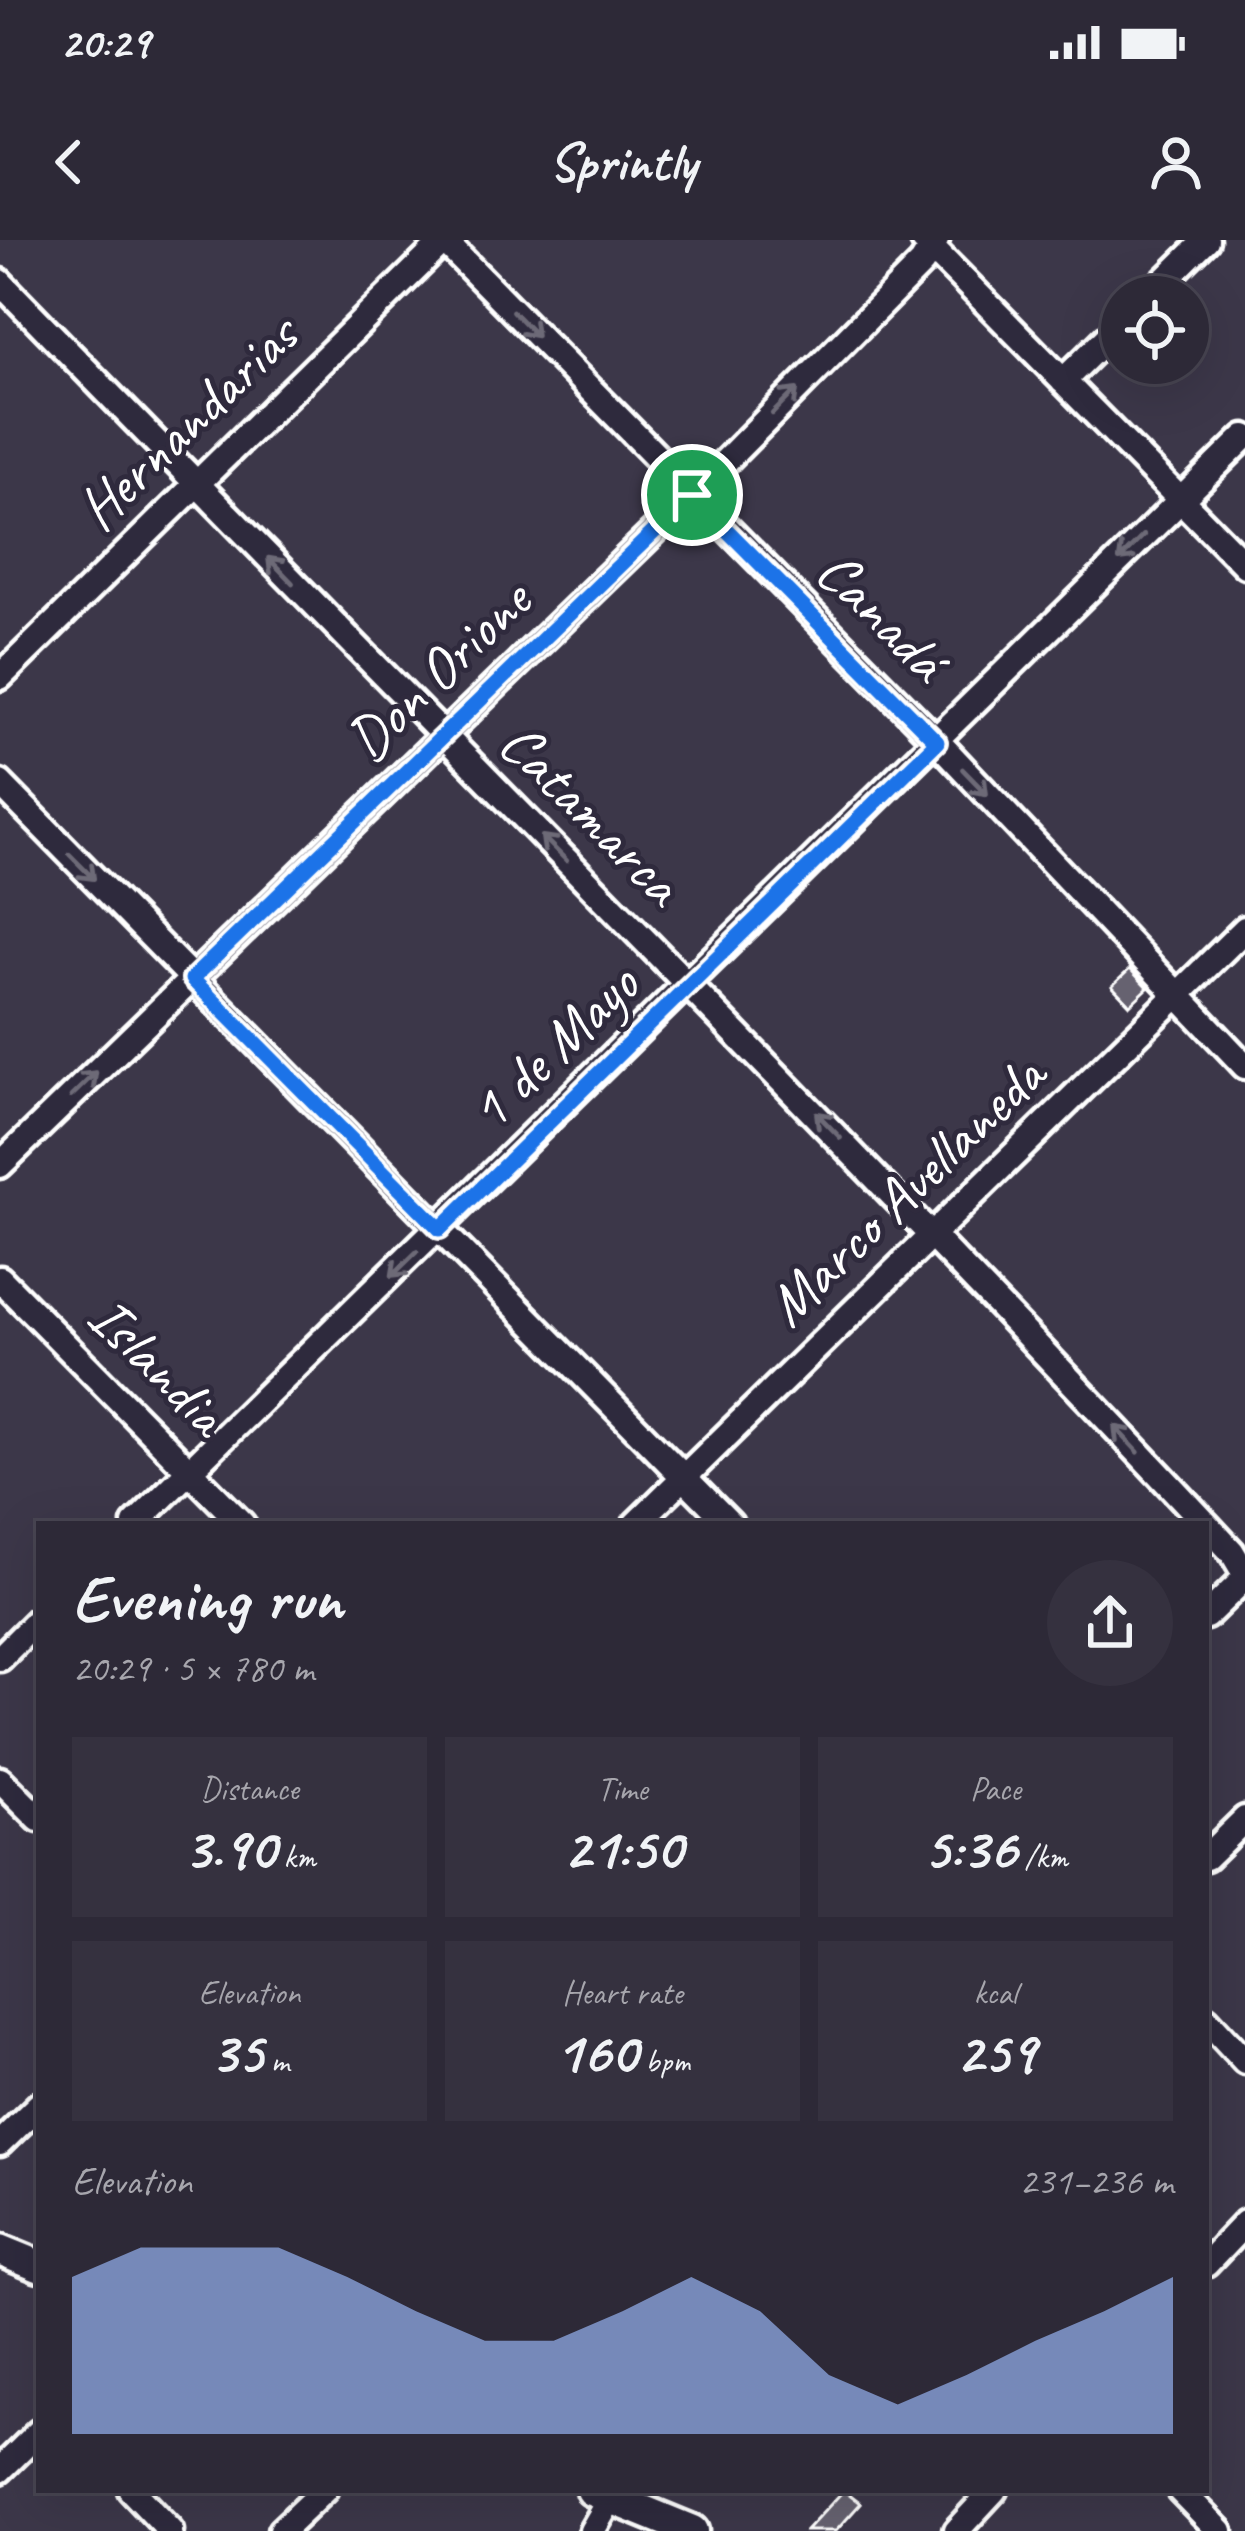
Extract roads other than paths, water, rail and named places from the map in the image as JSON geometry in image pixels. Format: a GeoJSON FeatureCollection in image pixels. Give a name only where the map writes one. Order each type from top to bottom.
{"type":"FeatureCollection","features":[{"type":"Feature","properties":{"kind":"main road"},"geometry":{"type":"LineString","coordinates":[[0,2250],[36,2265]]}},
{"type":"Feature","properties":{"kind":"main road"},"geometry":{"type":"LineString","coordinates":[[602,2494],[692,2531]]}},
{"type":"Feature","properties":{"kind":"street","name":"Hernandarias"},"geometry":{"type":"LineString","coordinates":[[0,677],[444,240]]}},
{"type":"Feature","properties":{"kind":"street","name":"Canadá"},"geometry":{"type":"LineString","coordinates":[[444,240],[937,742],[1245,1066]]}},
{"type":"Feature","properties":{"kind":"street"},"geometry":{"type":"LineString","coordinates":[[1169,276],[1206,240]]}},
{"type":"Feature","properties":{"kind":"street"},"geometry":{"type":"LineString","coordinates":[[930,242],[1245,565]]}},
{"type":"Feature","properties":{"kind":"street","name":"Don Orione"},"geometry":{"type":"LineString","coordinates":[[0,1165],[692,495],[922,263],[930,242]]}},
{"type":"Feature","properties":{"kind":"street","name":"Catamarca"},"geometry":{"type":"LineString","coordinates":[[0,282],[691,984],[1203,1521]]}},
{"type":"Feature","properties":{"kind":"street"},"geometry":{"type":"LineString","coordinates":[[1063,381],[1101,344]]}},
{"type":"Feature","properties":{"kind":"street","name":"1 de Mayo"},"geometry":{"type":"LineString","coordinates":[[138,1521],[1245,437]]}},
{"type":"Feature","properties":{"kind":"street"},"geometry":{"type":"LineString","coordinates":[[0,783],[727,1521]]}},
{"type":"Feature","properties":{"kind":"street","name":"Marco Avellaneda"},"geometry":{"type":"LineString","coordinates":[[639,1521],[1245,929]]}},
{"type":"Feature","properties":{"kind":"street","name":"Islandia"},"geometry":{"type":"LineString","coordinates":[[0,1279],[239,1521]]}},
{"type":"Feature","properties":{"kind":"street","name":"Catamarca"},"geometry":{"type":"LineString","coordinates":[[1209,1527],[1232,1552],[1245,1576]]}},
{"type":"Feature","properties":{"kind":"street"},"geometry":{"type":"LineString","coordinates":[[1209,1613],[1245,1576]]}},
{"type":"Feature","properties":{"kind":"street"},"geometry":{"type":"LineString","coordinates":[[0,1658],[36,1622]]}},
{"type":"Feature","properties":{"kind":"street"},"geometry":{"type":"LineString","coordinates":[[0,1780],[36,1816]]}},
{"type":"Feature","properties":{"kind":"street"},"geometry":{"type":"LineString","coordinates":[[1209,1854],[1245,1819]]}},
{"type":"Feature","properties":{"kind":"street"},"geometry":{"type":"LineString","coordinates":[[1209,2022],[1245,2061]]}},
{"type":"Feature","properties":{"kind":"street"},"geometry":{"type":"LineString","coordinates":[[0,2143],[36,2108]]}},
{"type":"Feature","properties":{"kind":"street"},"geometry":{"type":"LineString","coordinates":[[1209,2261],[1245,2223]]}},
{"type":"Feature","properties":{"kind":"street"},"geometry":{"type":"LineString","coordinates":[[0,2470],[36,2435]]}},
{"type":"Feature","properties":{"kind":"street"},"geometry":{"type":"LineString","coordinates":[[134,2493],[170,2531]]}},
{"type":"Feature","properties":{"kind":"street"},"geometry":{"type":"LineString","coordinates":[[281,2531],[321,2493]]}},
{"type":"Feature","properties":{"kind":"street"},"geometry":{"type":"LineString","coordinates":[[956,2531],[991,2493]]}},
{"type":"Feature","properties":{"kind":"street"},"geometry":{"type":"LineString","coordinates":[[1183,2493],[1220,2531]]}},
{"type":"Feature","properties":{"kind":"street"},"geometry":{"type":"LineString","coordinates":[[592,2531],[602,2494]]}}]}
